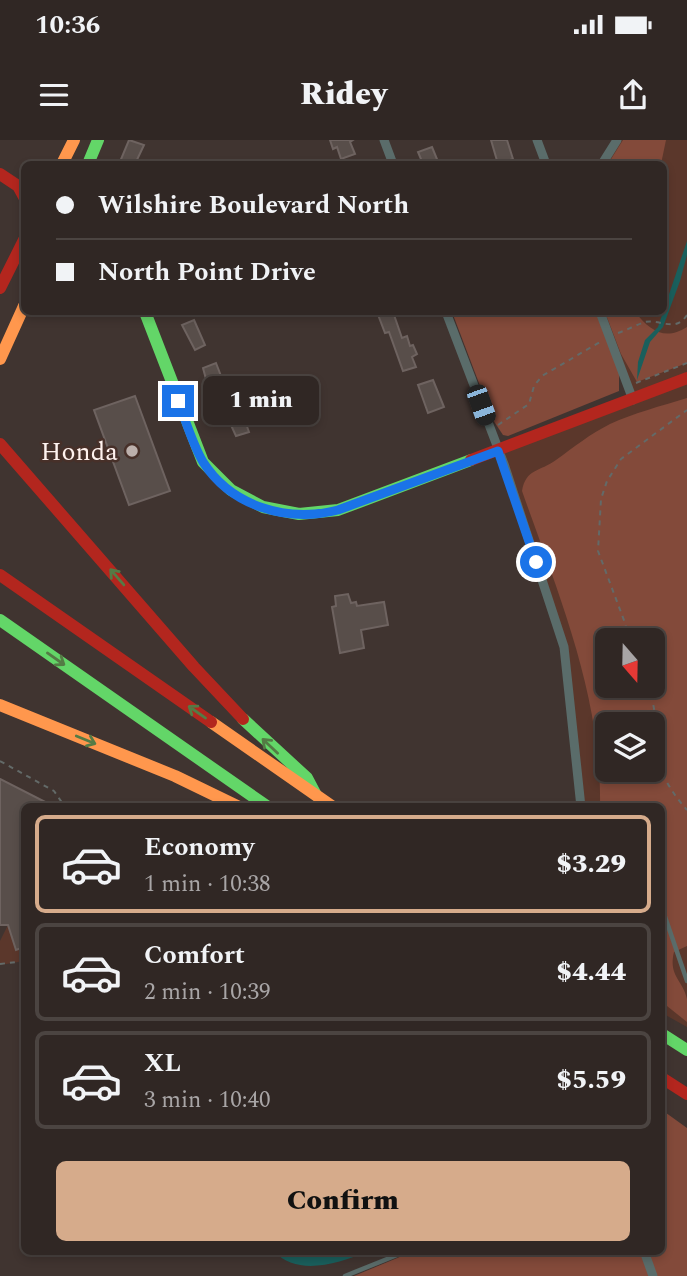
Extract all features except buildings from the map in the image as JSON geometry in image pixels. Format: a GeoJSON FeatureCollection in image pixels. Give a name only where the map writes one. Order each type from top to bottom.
{"type":"FeatureCollection","features":[{"type":"Feature","properties":{"kind":"main road"},"geometry":{"type":"LineString","coordinates":[[64,161],[74,140]]}},
{"type":"Feature","properties":{"kind":"main road"},"geometry":{"type":"LineString","coordinates":[[89,161],[98,140]]}},
{"type":"Feature","properties":{"kind":"main road"},"geometry":{"type":"LineString","coordinates":[[0,173],[21,176]]}},
{"type":"Feature","properties":{"kind":"main road"},"geometry":{"type":"LineString","coordinates":[[0,173],[18,186],[21,192]]}},
{"type":"Feature","properties":{"kind":"main road"},"geometry":{"type":"LineString","coordinates":[[0,288],[21,246]]}},
{"type":"Feature","properties":{"kind":"main road"},"geometry":{"type":"LineString","coordinates":[[0,359],[21,313]]}},
{"type":"Feature","properties":{"kind":"main road"},"geometry":{"type":"LineString","coordinates":[[146,315],[203,462],[227,487],[247,501],[269,511],[292,515],[317,515],[498,451],[687,378]]}},
{"type":"Feature","properties":{"kind":"main road"},"geometry":{"type":"LineString","coordinates":[[0,434],[11,457]]}},
{"type":"Feature","properties":{"kind":"main road"},"geometry":{"type":"LineString","coordinates":[[0,444],[194,667],[258,735],[307,778],[316,795]]}},
{"type":"Feature","properties":{"kind":"main road"},"geometry":{"type":"LineString","coordinates":[[0,575],[327,803]]}},
{"type":"Feature","properties":{"kind":"main road"},"geometry":{"type":"LineString","coordinates":[[0,620],[262,803]]}},
{"type":"Feature","properties":{"kind":"main road"},"geometry":{"type":"LineString","coordinates":[[0,705],[152,766],[231,803]]}},
{"type":"Feature","properties":{"kind":"main road"},"geometry":{"type":"LineString","coordinates":[[665,1036],[687,1050]]}},
{"type":"Feature","properties":{"kind":"main road"},"geometry":{"type":"LineString","coordinates":[[665,1081],[687,1094]]}},
{"type":"Feature","properties":{"kind":"street"},"geometry":{"type":"LineString","coordinates":[[384,140],[392,161]]}},
{"type":"Feature","properties":{"kind":"street"},"geometry":{"type":"LineString","coordinates":[[537,140],[545,161]]}},
{"type":"Feature","properties":{"kind":"street"},"geometry":{"type":"LineString","coordinates":[[604,161],[617,140]]}},
{"type":"Feature","properties":{"kind":"street"},"geometry":{"type":"LineString","coordinates":[[447,315],[498,451],[564,647],[581,803]]}},
{"type":"Feature","properties":{"kind":"street"},"geometry":{"type":"LineString","coordinates":[[601,315],[633,400]]}},
{"type":"Feature","properties":{"kind":"street"},"geometry":{"type":"LineString","coordinates":[[645,1255],[653,1276]]}},
{"type":"Feature","properties":{"kind":"lane"},"geometry":{"type":"LineString","coordinates":[[665,917],[687,981]]}},
{"type":"Feature","properties":{"kind":"lane"},"geometry":{"type":"LineString","coordinates":[[345,1276],[397,1255]]}},
{"type":"Feature","properties":{"kind":"path"},"geometry":{"type":"LineString","coordinates":[[616,333],[645,322],[666,326],[681,322],[687,315]]}},
{"type":"Feature","properties":{"kind":"path"},"geometry":{"type":"LineString","coordinates":[[495,427],[529,404],[534,386],[542,376],[602,341]]}},
{"type":"Feature","properties":{"kind":"path"},"geometry":{"type":"LineString","coordinates":[[628,386],[687,363]]}},
{"type":"Feature","properties":{"kind":"path"},"geometry":{"type":"LineString","coordinates":[[626,628],[598,551],[601,499],[607,481],[621,459],[687,410]]}},
{"type":"Feature","properties":{"kind":"path"},"geometry":{"type":"LineString","coordinates":[[650,698],[657,725],[660,764],[676,797],[687,810]]}},
{"type":"Feature","properties":{"kind":"path"},"geometry":{"type":"LineString","coordinates":[[0,761],[54,791],[62,803]]}},
{"type":"Feature","properties":{"kind":"path"},"geometry":{"type":"LineString","coordinates":[[0,964],[21,961]]}},
{"type":"Feature","properties":{"kind":"shaded area"},"geometry":{"type":"Polygon","coordinates":[[[617,140],[687,140],[687,1027],[665,1015],[665,803],[584,803],[564,647],[498,451],[633,400],[601,315],[667,315],[667,161],[604,161],[617,140]]]}},
{"type":"Feature","properties":{"kind":"shaded area"},"geometry":{"type":"Polygon","coordinates":[[[623,140],[666,140],[662,161],[610,161],[623,140]]]}},
{"type":"Feature","properties":{"kind":"shaded area"},"geometry":{"type":"Polygon","coordinates":[[[453,315],[598,315],[619,370],[619,391],[508,436],[503,435],[493,420],[453,315]]]}},
{"type":"Feature","properties":{"kind":"shaded area"},"geometry":{"type":"Polygon","coordinates":[[[606,315],[638,315],[658,332],[672,333],[687,327],[687,363],[637,382],[621,354],[606,315]]]}},
{"type":"Feature","properties":{"kind":"shaded area"},"geometry":{"type":"Polygon","coordinates":[[[687,398],[687,946],[674,952],[673,967],[687,999],[687,1022],[665,1004],[665,803],[600,803],[599,782],[665,782],[665,712],[595,712],[595,733],[575,646],[522,491],[530,474],[550,464],[610,424],[687,398]]]}},
{"type":"Feature","properties":{"kind":"shaded area"},"geometry":{"type":"Polygon","coordinates":[[[8,925],[16,950],[21,948],[21,962],[0,965],[0,941],[8,925]]]}},
{"type":"Feature","properties":{"kind":"shaded area"},"geometry":{"type":"Polygon","coordinates":[[[665,1112],[687,1128],[687,1276],[354,1276],[404,1255],[665,1255],[665,1112]]]}},
{"type":"Feature","properties":{"kind":"water"},"geometry":{"type":"Polygon","coordinates":[[[687,241],[687,255],[680,281],[663,327],[650,342],[637,380],[638,362],[645,340],[658,327],[662,315],[667,315],[667,300],[687,241]]]}},
{"type":"Feature","properties":{"kind":"water"},"geometry":{"type":"Polygon","coordinates":[[[278,1255],[357,1255],[317,1266],[293,1264],[278,1255]]]}},
{"type":"Feature","properties":{"kind":"traffic: fast"},"geometry":{"type":"LineString","coordinates":[[89,161],[98,140]]}},
{"type":"Feature","properties":{"kind":"traffic: fast"},"geometry":{"type":"LineString","coordinates":[[146,315],[203,462],[231,490],[263,507],[299,514],[338,510],[471,460]]}},
{"type":"Feature","properties":{"kind":"traffic: fast"},"geometry":{"type":"LineString","coordinates":[[0,620],[262,803]]}},
{"type":"Feature","properties":{"kind":"traffic: fast"},"geometry":{"type":"LineString","coordinates":[[243,719],[307,778],[316,795]]}},
{"type":"Feature","properties":{"kind":"traffic: fast"},"geometry":{"type":"LineString","coordinates":[[665,1036],[687,1050]]}},
{"type":"Feature","properties":{"kind":"traffic: slow"},"geometry":{"type":"LineString","coordinates":[[64,161],[74,140]]}},
{"type":"Feature","properties":{"kind":"traffic: slow"},"geometry":{"type":"LineString","coordinates":[[0,359],[21,313]]}},
{"type":"Feature","properties":{"kind":"traffic: slow"},"geometry":{"type":"LineString","coordinates":[[0,705],[175,776],[231,803]]}},
{"type":"Feature","properties":{"kind":"traffic: slow"},"geometry":{"type":"LineString","coordinates":[[211,722],[327,803]]}},
{"type":"Feature","properties":{"kind":"traffic: jam"},"geometry":{"type":"LineString","coordinates":[[0,174],[18,186],[21,192]]}},
{"type":"Feature","properties":{"kind":"traffic: jam"},"geometry":{"type":"LineString","coordinates":[[0,288],[21,246]]}},
{"type":"Feature","properties":{"kind":"traffic: jam"},"geometry":{"type":"LineString","coordinates":[[471,460],[687,378]]}},
{"type":"Feature","properties":{"kind":"traffic: jam"},"geometry":{"type":"LineString","coordinates":[[0,444],[194,667],[243,719]]}},
{"type":"Feature","properties":{"kind":"traffic: jam"},"geometry":{"type":"LineString","coordinates":[[0,575],[211,722]]}},
{"type":"Feature","properties":{"kind":"traffic: jam"},"geometry":{"type":"LineString","coordinates":[[665,1080],[687,1094]]}},
{"type":"Feature","properties":{"kind":"place","name":"Honda"},"geometry":{"type":"Point","coordinates":[132,451]}},
{"type":"Feature","properties":{"kind":"route"},"geometry":{"type":"LineString","coordinates":[[178,401],[203,462],[214,476],[247,501],[269,511],[292,515],[317,515],[338,510],[498,451],[536,562]]}}]}
